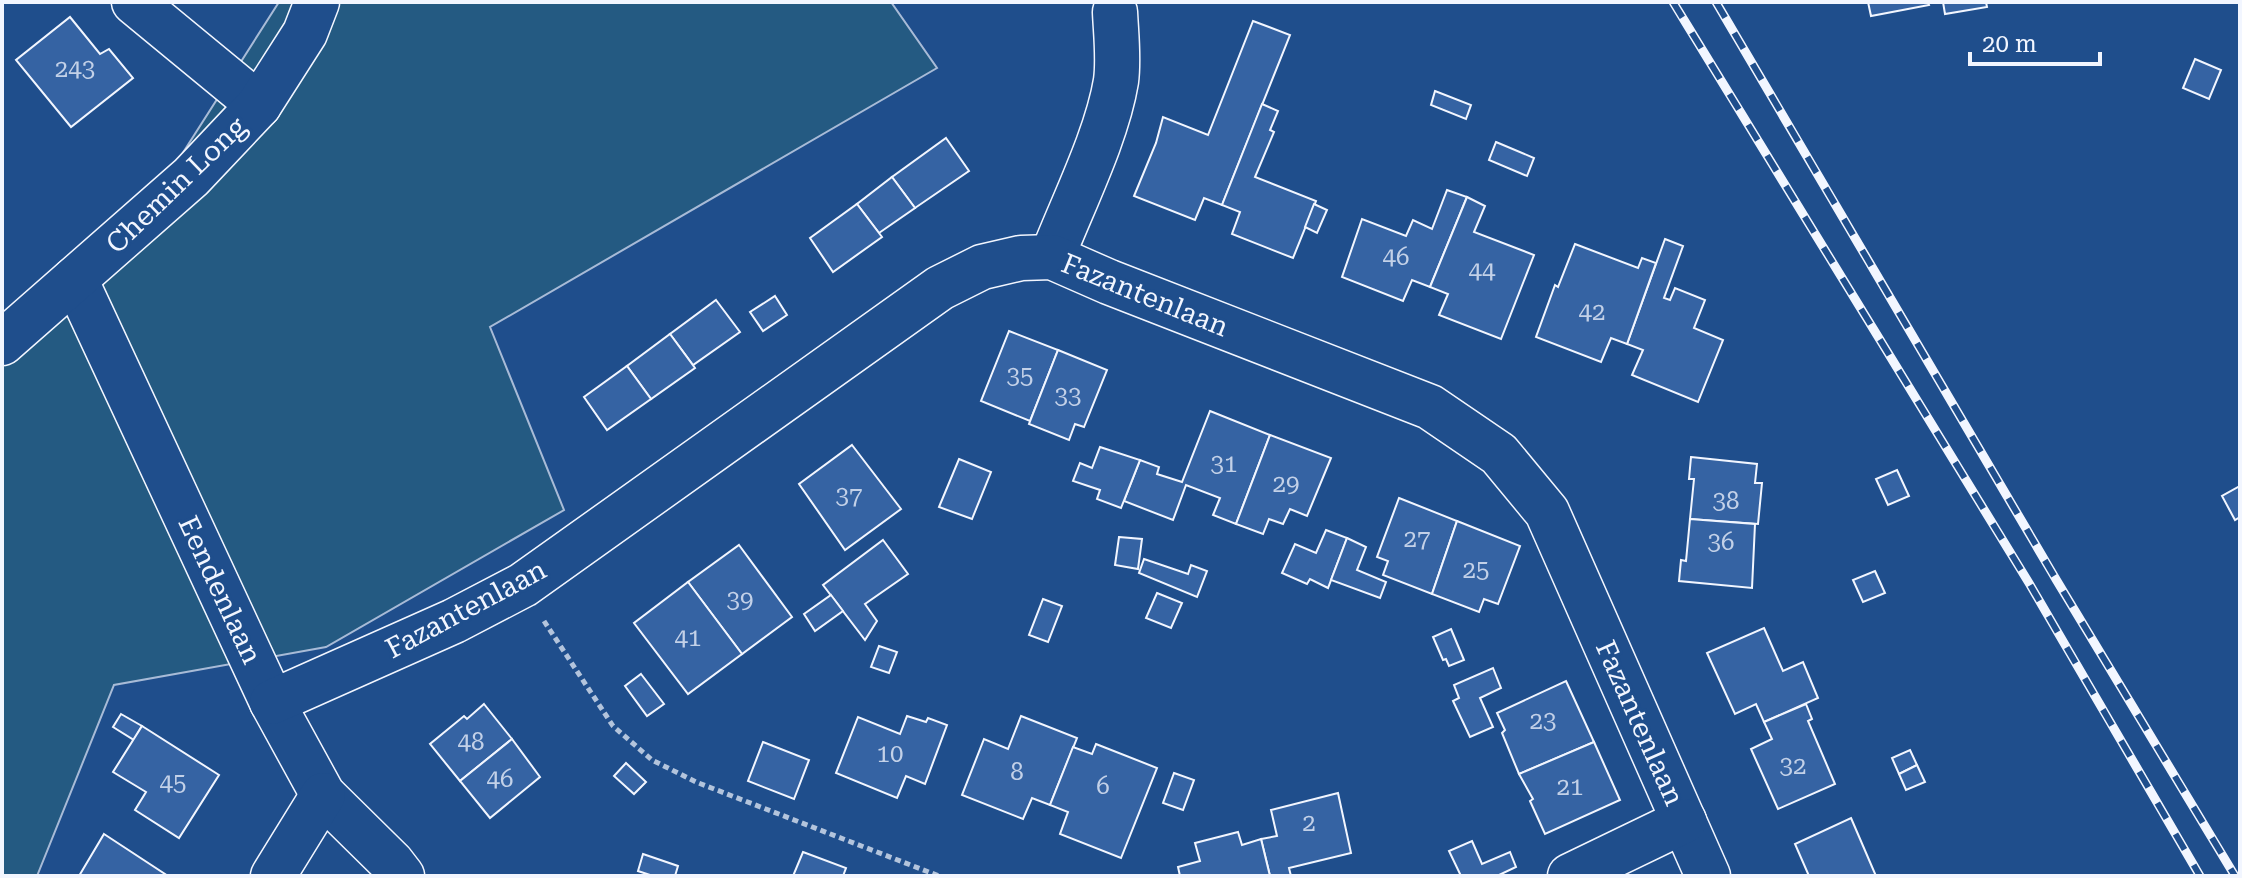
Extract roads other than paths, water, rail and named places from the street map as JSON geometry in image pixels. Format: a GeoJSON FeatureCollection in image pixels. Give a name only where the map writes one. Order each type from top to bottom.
{"type":"FeatureCollection","features":[{"type":"Feature","properties":{"kind":"street"},"geometry":{"type":"LineString","coordinates":[[134,2],[259,105]]}},
{"type":"Feature","properties":{"kind":"street","name":"Chemin Long"},"geometry":{"type":"LineString","coordinates":[[2,343],[191,177],[259,105],[305,33],[317,2]]}},
{"type":"Feature","properties":{"kind":"street"},"geometry":{"type":"LineString","coordinates":[[1052,257],[1110,106],[1116,78],[1115,12]]}},
{"type":"Feature","properties":{"kind":"street","name":"Fazantenlaan"},"geometry":{"type":"LineString","coordinates":[[272,702],[454,621],[523,585],[940,288],[982,267],[1021,258],[1052,257],[1430,407],[1499,454],[1547,512],[1708,876]]}},
{"type":"Feature","properties":{"kind":"street","name":"Eendenlaan"},"geometry":{"type":"LineString","coordinates":[[75,279],[272,702],[323,795],[402,876]]}},
{"type":"Feature","properties":{"kind":"street"},"geometry":{"type":"LineString","coordinates":[[273,876],[323,795]]}},
{"type":"Feature","properties":{"kind":"street"},"geometry":{"type":"LineString","coordinates":[[1570,876],[1684,821]]}},
{"type":"Feature","properties":{"kind":"railway"},"geometry":{"type":"LineString","coordinates":[[1673,2],[2029,583],[2200,876]]}},
{"type":"Feature","properties":{"kind":"railway"},"geometry":{"type":"LineString","coordinates":[[1716,2],[2057,581],[2235,876]]}}]}
